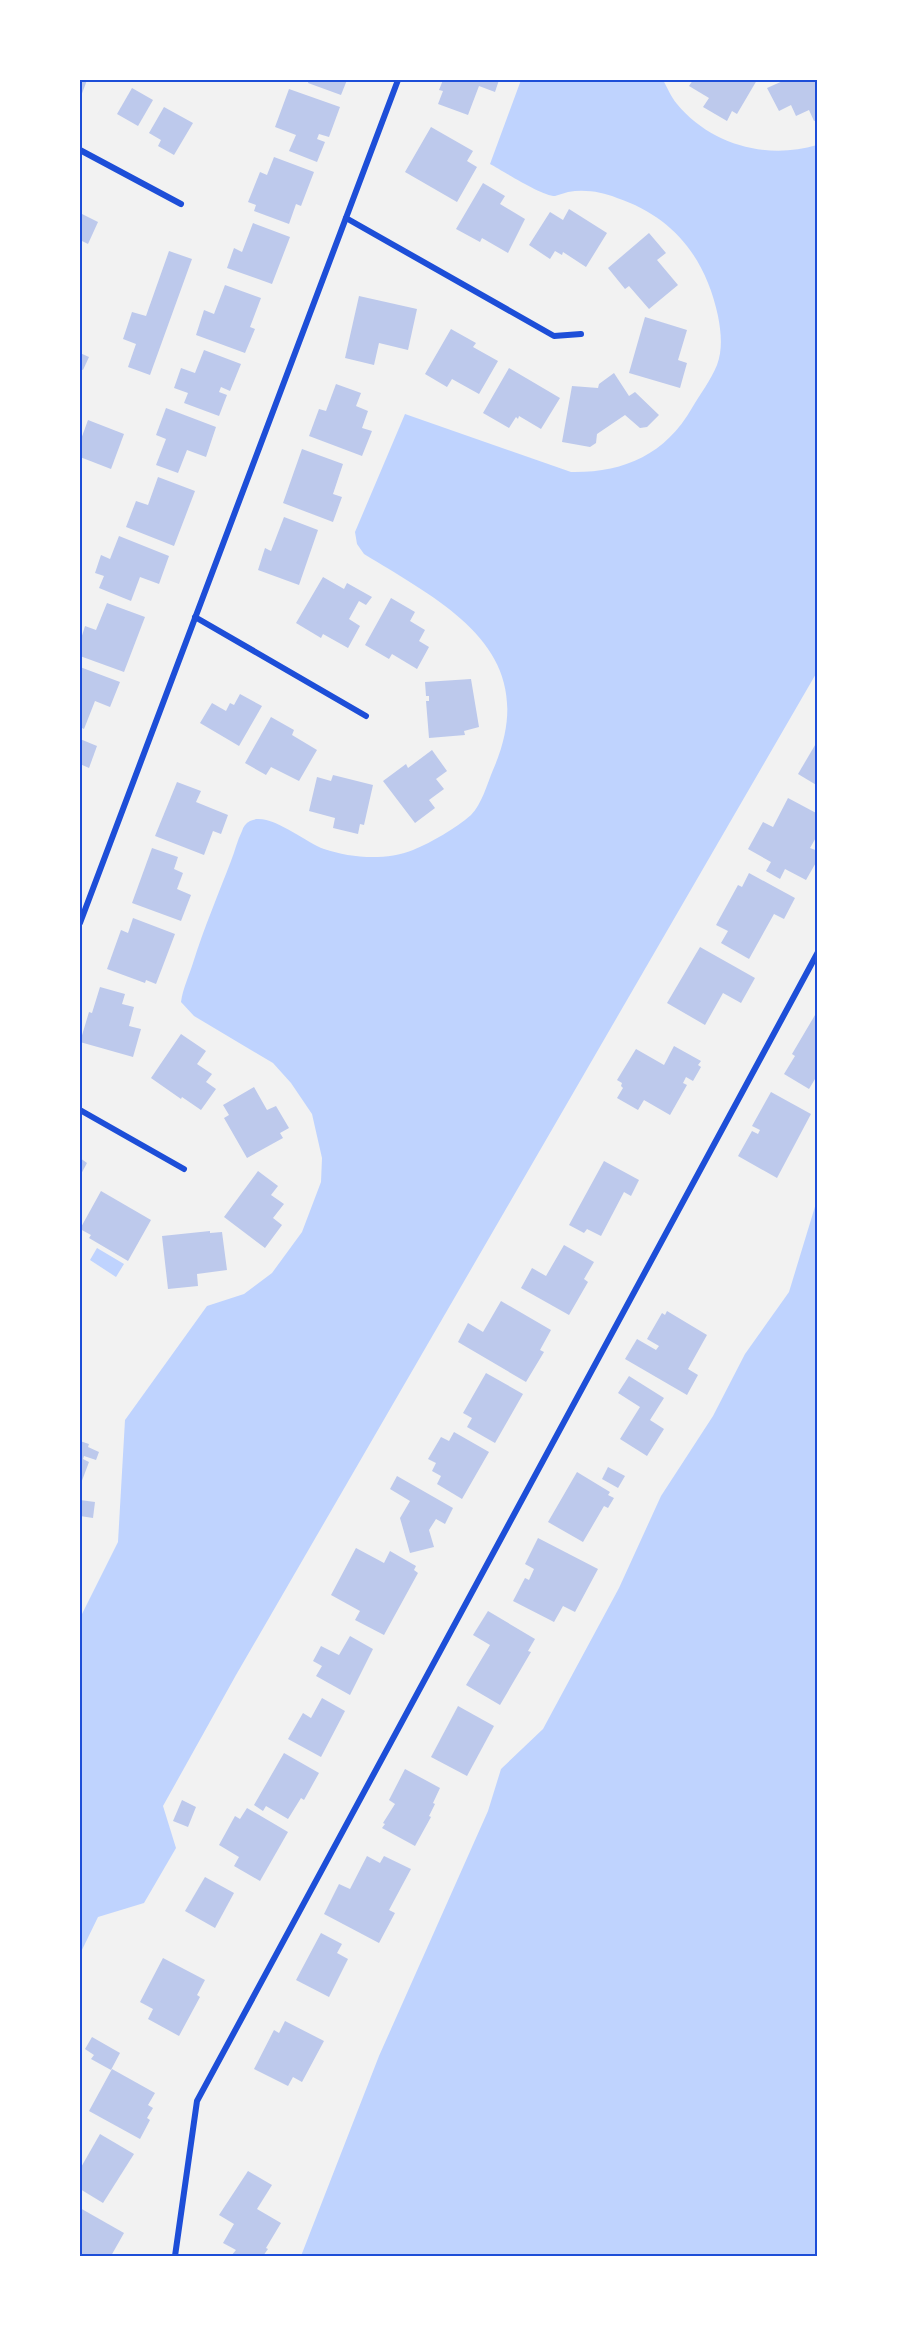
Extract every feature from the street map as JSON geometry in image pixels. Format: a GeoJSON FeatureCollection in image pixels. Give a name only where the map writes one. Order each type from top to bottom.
{"type":"FeatureCollection","features":[{"type":"Feature","properties":{"kind":"street"},"geometry":{"type":"LineString","coordinates":[[80,923],[398,80]]}},
{"type":"Feature","properties":{"kind":"street"},"geometry":{"type":"LineString","coordinates":[[80,150],[181,204]]}},
{"type":"Feature","properties":{"kind":"street"},"geometry":{"type":"LineString","coordinates":[[346,218],[554,336],[581,334]]}},
{"type":"Feature","properties":{"kind":"street"},"geometry":{"type":"LineString","coordinates":[[195,618],[366,716]]}},
{"type":"Feature","properties":{"kind":"street"},"geometry":{"type":"LineString","coordinates":[[175,2256],[197,2101],[818,952]]}},
{"type":"Feature","properties":{"kind":"street"},"geometry":{"type":"LineString","coordinates":[[80,1110],[184,1168]]}},
{"type":"Feature","properties":{"kind":"water"},"geometry":{"type":"Polygon","coordinates":[[[521,80],[663,80],[675,101],[691,118],[706,130],[723,139],[741,145],[779,151],[817,145],[817,672],[236,1675],[163,1806],[176,1848],[144,1903],[98,1917],[80,1954],[80,1618],[118,1542],[125,1420],[207,1306],[244,1294],[272,1273],[302,1232],[321,1182],[322,1158],[312,1114],[291,1083],[273,1063],[194,1016],[181,1002],[206,924],[239,838],[249,822],[258,819],[267,820],[324,849],[345,854],[380,857],[413,850],[451,830],[475,810],[493,770],[506,729],[506,694],[497,664],[480,638],[456,614],[427,593],[364,554],[357,544],[355,532],[405,414],[571,472],[608,469],[641,458],[669,438],[692,408],[712,376],[719,359],[721,334],[713,295],[696,259],[671,229],[655,216],[637,206],[611,196],[581,191],[549,195],[490,164],[521,80]]]}},
{"type":"Feature","properties":{"kind":"water"},"geometry":{"type":"Polygon","coordinates":[[[817,1200],[817,2256],[301,2256],[379,2056],[488,1811],[501,1769],[543,1729],[619,1588],[661,1496],[713,1416],[745,1354],[789,1292],[817,1200]]]}},
{"type":"Feature","properties":{"kind":"water"},"geometry":{"type":"Polygon","coordinates":[[[97,1248],[124,1264],[116,1277],[90,1260],[97,1248]]]}},
{"type":"Feature","properties":{"kind":"building"},"geometry":{"type":"Polygon","coordinates":[[[80,80],[87,80],[80,99],[80,80]]]}},
{"type":"Feature","properties":{"kind":"building"},"geometry":{"type":"Polygon","coordinates":[[[309,80],[347,80],[341,95],[308,83],[309,80]]]}},
{"type":"Feature","properties":{"kind":"building"},"geometry":{"type":"Polygon","coordinates":[[[443,80],[499,80],[495,92],[479,86],[468,115],[438,104],[443,91],[439,90],[443,80]]]}},
{"type":"Feature","properties":{"kind":"building"},"geometry":{"type":"Polygon","coordinates":[[[693,80],[757,80],[737,114],[732,111],[727,121],[703,107],[709,98],[689,86],[693,80]]]}},
{"type":"Feature","properties":{"kind":"building"},"geometry":{"type":"Polygon","coordinates":[[[785,80],[818,80],[818,120],[814,121],[809,110],[796,116],[791,105],[779,111],[767,88],[785,80]]]}},
{"type":"Feature","properties":{"kind":"building"},"geometry":{"type":"Polygon","coordinates":[[[132,88],[153,100],[138,126],[117,114],[132,88]]]}},
{"type":"Feature","properties":{"kind":"building"},"geometry":{"type":"Polygon","coordinates":[[[289,89],[340,107],[329,137],[319,134],[317,139],[325,142],[317,162],[289,151],[296,135],[275,127],[289,89]]]}},
{"type":"Feature","properties":{"kind":"building"},"geometry":{"type":"Polygon","coordinates":[[[164,107],[193,123],[174,155],[158,146],[161,140],[149,133],[164,107]]]}},
{"type":"Feature","properties":{"kind":"building"},"geometry":{"type":"Polygon","coordinates":[[[431,127],[473,151],[467,161],[477,167],[457,202],[405,172],[431,127]]]}},
{"type":"Feature","properties":{"kind":"building"},"geometry":{"type":"Polygon","coordinates":[[[274,157],[314,172],[301,206],[296,204],[289,224],[254,211],[256,205],[248,202],[260,172],[267,175],[274,157]]]}},
{"type":"Feature","properties":{"kind":"building"},"geometry":{"type":"Polygon","coordinates":[[[483,183],[505,196],[500,204],[525,219],[508,253],[482,238],[480,242],[456,229],[483,183]]]}},
{"type":"Feature","properties":{"kind":"building"},"geometry":{"type":"Polygon","coordinates":[[[569,209],[607,233],[586,267],[563,252],[562,255],[555,251],[550,259],[529,245],[550,212],[563,220],[569,209]]]}},
{"type":"Feature","properties":{"kind":"building"},"geometry":{"type":"Polygon","coordinates":[[[80,213],[98,222],[88,244],[80,240],[80,213]]]}},
{"type":"Feature","properties":{"kind":"building"},"geometry":{"type":"Polygon","coordinates":[[[253,223],[290,237],[272,284],[227,268],[234,248],[242,252],[253,223]]]}},
{"type":"Feature","properties":{"kind":"building"},"geometry":{"type":"Polygon","coordinates":[[[649,233],[666,253],[657,260],[678,285],[649,309],[629,286],[625,289],[608,268],[649,233]]]}},
{"type":"Feature","properties":{"kind":"building"},"geometry":{"type":"Polygon","coordinates":[[[169,251],[192,259],[150,375],[128,367],[136,344],[123,339],[132,312],[146,316],[169,251]]]}},
{"type":"Feature","properties":{"kind":"building"},"geometry":{"type":"Polygon","coordinates":[[[225,285],[261,298],[250,327],[255,329],[245,353],[196,335],[204,310],[214,314],[225,285]]]}},
{"type":"Feature","properties":{"kind":"building"},"geometry":{"type":"Polygon","coordinates":[[[359,296],[417,309],[408,350],[379,343],[374,365],[345,358],[359,296]]]}},
{"type":"Feature","properties":{"kind":"building"},"geometry":{"type":"Polygon","coordinates":[[[645,317],[687,330],[678,360],[687,363],[680,388],[629,373],[645,317]]]}},
{"type":"Feature","properties":{"kind":"building"},"geometry":{"type":"Polygon","coordinates":[[[451,329],[476,343],[473,347],[498,361],[479,394],[452,379],[447,387],[425,374],[451,329]]]}},
{"type":"Feature","properties":{"kind":"building"},"geometry":{"type":"Polygon","coordinates":[[[204,350],[241,364],[230,391],[221,387],[219,392],[227,395],[219,416],[184,403],[188,393],[174,388],[181,368],[195,373],[204,350]]]}},
{"type":"Feature","properties":{"kind":"building"},"geometry":{"type":"Polygon","coordinates":[[[80,353],[89,357],[83,370],[80,369],[80,353]]]}},
{"type":"Feature","properties":{"kind":"building"},"geometry":{"type":"Polygon","coordinates":[[[509,368],[560,398],[541,429],[519,416],[509,428],[483,413],[509,368]]]}},
{"type":"Feature","properties":{"kind":"building"},"geometry":{"type":"Polygon","coordinates":[[[614,373],[629,396],[635,392],[659,415],[647,427],[640,428],[625,415],[597,434],[596,443],[590,447],[562,442],[572,386],[598,388],[599,384],[614,373]]]}},
{"type":"Feature","properties":{"kind":"building"},"geometry":{"type":"Polygon","coordinates":[[[336,384],[361,393],[356,406],[368,411],[362,428],[372,431],[362,456],[309,436],[319,409],[326,411],[336,384]]]}},
{"type":"Feature","properties":{"kind":"building"},"geometry":{"type":"Polygon","coordinates":[[[166,408],[216,427],[206,457],[187,450],[178,473],[156,465],[166,439],[156,435],[166,408]]]}},
{"type":"Feature","properties":{"kind":"building"},"geometry":{"type":"Polygon","coordinates":[[[88,420],[124,434],[111,469],[80,457],[80,442],[88,420]]]}},
{"type":"Feature","properties":{"kind":"building"},"geometry":{"type":"Polygon","coordinates":[[[302,449],[343,464],[333,494],[342,497],[333,522],[283,503],[302,449]]]}},
{"type":"Feature","properties":{"kind":"building"},"geometry":{"type":"Polygon","coordinates":[[[158,477],[195,491],[174,546],[126,527],[136,501],[148,505],[158,477]]]}},
{"type":"Feature","properties":{"kind":"building"},"geometry":{"type":"Polygon","coordinates":[[[284,517],[318,530],[299,585],[258,570],[265,548],[271,551],[284,517]]]}},
{"type":"Feature","properties":{"kind":"building"},"geometry":{"type":"Polygon","coordinates":[[[119,536],[169,556],[159,584],[140,577],[131,601],[99,588],[104,576],[95,573],[101,555],[110,559],[119,536]]]}},
{"type":"Feature","properties":{"kind":"building"},"geometry":{"type":"Polygon","coordinates":[[[323,577],[344,589],[347,583],[372,597],[366,605],[359,601],[349,619],[360,626],[348,648],[323,634],[321,638],[296,623],[323,577]]]}},
{"type":"Feature","properties":{"kind":"building"},"geometry":{"type":"Polygon","coordinates":[[[391,598],[415,612],[410,621],[425,630],[419,641],[429,647],[417,669],[392,654],[389,659],[365,645],[391,598]]]}},
{"type":"Feature","properties":{"kind":"building"},"geometry":{"type":"Polygon","coordinates":[[[107,603],[145,617],[124,672],[80,656],[80,642],[85,626],[96,630],[107,603]]]}},
{"type":"Feature","properties":{"kind":"building"},"geometry":{"type":"Polygon","coordinates":[[[80,667],[120,682],[110,707],[95,701],[84,729],[80,727],[80,667]]]}},
{"type":"Feature","properties":{"kind":"building"},"geometry":{"type":"Polygon","coordinates":[[[471,679],[479,727],[464,731],[465,735],[429,738],[426,701],[429,701],[429,696],[426,696],[425,682],[471,679]]]}},
{"type":"Feature","properties":{"kind":"building"},"geometry":{"type":"Polygon","coordinates":[[[240,694],[262,706],[239,746],[200,723],[212,703],[226,711],[230,703],[234,705],[240,694]]]}},
{"type":"Feature","properties":{"kind":"building"},"geometry":{"type":"Polygon","coordinates":[[[271,717],[294,730],[292,735],[317,750],[299,781],[271,767],[266,775],[245,763],[271,717]]]}},
{"type":"Feature","properties":{"kind":"building"},"geometry":{"type":"Polygon","coordinates":[[[80,739],[97,746],[89,768],[80,764],[80,739]]]}},
{"type":"Feature","properties":{"kind":"building"},"geometry":{"type":"Polygon","coordinates":[[[818,740],[818,786],[798,774],[818,740]]]}},
{"type":"Feature","properties":{"kind":"building"},"geometry":{"type":"Polygon","coordinates":[[[432,750],[447,771],[436,779],[444,789],[429,800],[435,808],[415,823],[383,781],[406,764],[408,768],[432,750]]]}},
{"type":"Feature","properties":{"kind":"building"},"geometry":{"type":"Polygon","coordinates":[[[333,775],[373,785],[364,825],[360,824],[358,834],[333,828],[335,818],[309,811],[317,777],[331,781],[333,775]]]}},
{"type":"Feature","properties":{"kind":"building"},"geometry":{"type":"Polygon","coordinates":[[[177,782],[201,791],[196,802],[228,815],[221,834],[213,831],[204,855],[155,836],[177,782]]]}},
{"type":"Feature","properties":{"kind":"building"},"geometry":{"type":"Polygon","coordinates":[[[788,798],[818,814],[818,834],[810,848],[818,851],[818,859],[806,880],[785,869],[780,879],[766,871],[771,862],[748,849],[763,822],[773,827],[788,798]]]}},
{"type":"Feature","properties":{"kind":"building"},"geometry":{"type":"Polygon","coordinates":[[[152,848],[178,857],[174,869],[183,873],[177,889],[191,895],[181,921],[132,903],[152,848]]]}},
{"type":"Feature","properties":{"kind":"building"},"geometry":{"type":"Polygon","coordinates":[[[749,873],[795,898],[784,919],[774,914],[749,959],[721,943],[728,931],[716,925],[738,885],[742,887],[749,873]]]}},
{"type":"Feature","properties":{"kind":"building"},"geometry":{"type":"Polygon","coordinates":[[[133,918],[175,934],[156,984],[146,980],[145,983],[107,969],[121,930],[128,933],[133,918]]]}},
{"type":"Feature","properties":{"kind":"building"},"geometry":{"type":"Polygon","coordinates":[[[700,947],[755,978],[741,1003],[723,993],[705,1025],[667,1003],[700,947]]]}},
{"type":"Feature","properties":{"kind":"building"},"geometry":{"type":"Polygon","coordinates":[[[100,987],[125,994],[122,1004],[134,1007],[129,1026],[141,1029],[133,1057],[80,1042],[100,987]]]}},
{"type":"Feature","properties":{"kind":"building"},"geometry":{"type":"Polygon","coordinates":[[[815,1015],[818,1016],[818,1074],[809,1089],[784,1074],[795,1056],[792,1054],[815,1015]]]}},
{"type":"Feature","properties":{"kind":"building"},"geometry":{"type":"Polygon","coordinates":[[[181,1034],[206,1051],[197,1064],[212,1074],[206,1082],[216,1089],[201,1110],[151,1078],[181,1034]]]}},
{"type":"Feature","properties":{"kind":"building"},"geometry":{"type":"Polygon","coordinates":[[[674,1046],[701,1061],[698,1065],[701,1067],[693,1081],[686,1077],[683,1083],[687,1085],[670,1115],[644,1100],[638,1110],[617,1098],[623,1088],[622,1083],[617,1080],[636,1049],[664,1065],[674,1046]]]}},
{"type":"Feature","properties":{"kind":"building"},"geometry":{"type":"Polygon","coordinates":[[[254,1087],[267,1110],[276,1106],[289,1128],[280,1133],[283,1138],[247,1158],[224,1118],[229,1115],[223,1105],[254,1087]]]}},
{"type":"Feature","properties":{"kind":"building"},"geometry":{"type":"Polygon","coordinates":[[[771,1092],[811,1114],[777,1178],[738,1156],[752,1131],[758,1134],[760,1130],[752,1126],[771,1092]]]}},
{"type":"Feature","properties":{"kind":"building"},"geometry":{"type":"Polygon","coordinates":[[[80,1158],[87,1163],[80,1176],[80,1158]]]}},
{"type":"Feature","properties":{"kind":"building"},"geometry":{"type":"Polygon","coordinates":[[[604,1161],[639,1180],[631,1196],[624,1192],[601,1236],[587,1229],[584,1233],[569,1225],[604,1161]]]}},
{"type":"Feature","properties":{"kind":"building"},"geometry":{"type":"Polygon","coordinates":[[[258,1171],[278,1186],[271,1195],[284,1204],[273,1218],[282,1225],[265,1248],[224,1217],[258,1171]]]}},
{"type":"Feature","properties":{"kind":"building"},"geometry":{"type":"Polygon","coordinates":[[[101,1191],[151,1220],[128,1261],[89,1238],[91,1235],[80,1229],[101,1191]]]}},
{"type":"Feature","properties":{"kind":"building"},"geometry":{"type":"Polygon","coordinates":[[[210,1231],[210,1233],[222,1232],[227,1270],[197,1274],[198,1286],[168,1289],[162,1236],[210,1231]]]}},
{"type":"Feature","properties":{"kind":"building"},"geometry":{"type":"Polygon","coordinates":[[[564,1245],[594,1262],[584,1279],[588,1282],[569,1315],[521,1288],[532,1268],[546,1276],[564,1245]]]}},
{"type":"Feature","properties":{"kind":"building"},"geometry":{"type":"Polygon","coordinates":[[[501,1301],[551,1330],[540,1350],[544,1352],[526,1382],[458,1342],[468,1323],[483,1332],[501,1301]]]}},
{"type":"Feature","properties":{"kind":"building"},"geometry":{"type":"Polygon","coordinates":[[[667,1311],[707,1335],[688,1369],[698,1375],[687,1395],[625,1359],[637,1339],[656,1350],[659,1346],[647,1339],[662,1313],[665,1315],[667,1311]]]}},
{"type":"Feature","properties":{"kind":"building"},"geometry":{"type":"Polygon","coordinates":[[[486,1373],[523,1394],[495,1443],[467,1427],[472,1418],[463,1413],[486,1373]]]}},
{"type":"Feature","properties":{"kind":"building"},"geometry":{"type":"Polygon","coordinates":[[[629,1376],[664,1398],[650,1420],[664,1429],[647,1456],[620,1439],[640,1407],[618,1393],[629,1376]]]}},
{"type":"Feature","properties":{"kind":"building"},"geometry":{"type":"Polygon","coordinates":[[[454,1432],[489,1452],[462,1499],[437,1484],[441,1476],[432,1471],[436,1463],[428,1459],[441,1437],[449,1441],[454,1432]]]}},
{"type":"Feature","properties":{"kind":"building"},"geometry":{"type":"Polygon","coordinates":[[[80,1441],[89,1444],[88,1447],[99,1452],[96,1460],[84,1456],[83,1459],[89,1462],[80,1486],[80,1441]]]}},
{"type":"Feature","properties":{"kind":"building"},"geometry":{"type":"Polygon","coordinates":[[[608,1467],[625,1476],[618,1488],[602,1479],[608,1467]]]}},
{"type":"Feature","properties":{"kind":"building"},"geometry":{"type":"Polygon","coordinates":[[[577,1472],[610,1492],[608,1495],[614,1498],[608,1508],[604,1506],[583,1542],[548,1522],[577,1472]]]}},
{"type":"Feature","properties":{"kind":"building"},"geometry":{"type":"Polygon","coordinates":[[[397,1476],[453,1508],[445,1524],[436,1519],[429,1530],[434,1547],[410,1553],[400,1518],[410,1501],[390,1489],[397,1476]]]}},
{"type":"Feature","properties":{"kind":"building"},"geometry":{"type":"Polygon","coordinates":[[[80,1500],[95,1502],[93,1518],[80,1516],[80,1500]]]}},
{"type":"Feature","properties":{"kind":"building"},"geometry":{"type":"Polygon","coordinates":[[[538,1538],[598,1569],[575,1612],[563,1606],[554,1622],[513,1601],[525,1578],[529,1580],[534,1569],[525,1564],[538,1538]]]}},
{"type":"Feature","properties":{"kind":"building"},"geometry":{"type":"Polygon","coordinates":[[[356,1548],[384,1563],[390,1551],[416,1566],[414,1570],[418,1573],[384,1635],[355,1620],[360,1611],[331,1595],[356,1548]]]}},
{"type":"Feature","properties":{"kind":"building"},"geometry":{"type":"Polygon","coordinates":[[[488,1611],[535,1639],[528,1651],[531,1652],[500,1705],[466,1685],[490,1645],[473,1635],[488,1611]]]}},
{"type":"Feature","properties":{"kind":"building"},"geometry":{"type":"Polygon","coordinates":[[[350,1636],[373,1649],[350,1695],[316,1676],[322,1666],[313,1661],[321,1646],[339,1655],[350,1636]]]}},
{"type":"Feature","properties":{"kind":"building"},"geometry":{"type":"Polygon","coordinates":[[[322,1698],[345,1711],[321,1757],[288,1739],[303,1713],[311,1718],[322,1698]]]}},
{"type":"Feature","properties":{"kind":"building"},"geometry":{"type":"Polygon","coordinates":[[[458,1706],[494,1726],[467,1776],[431,1757],[458,1706]]]}},
{"type":"Feature","properties":{"kind":"building"},"geometry":{"type":"Polygon","coordinates":[[[284,1753],[319,1773],[304,1800],[301,1798],[288,1819],[266,1806],[263,1811],[254,1805],[284,1753]]]}},
{"type":"Feature","properties":{"kind":"building"},"geometry":{"type":"Polygon","coordinates":[[[405,1769],[440,1788],[433,1803],[435,1804],[429,1816],[431,1817],[415,1846],[382,1828],[395,1804],[389,1800],[405,1769]]]}},
{"type":"Feature","properties":{"kind":"building"},"geometry":{"type":"Polygon","coordinates":[[[182,1800],[196,1807],[188,1827],[173,1821],[182,1800]]]}},
{"type":"Feature","properties":{"kind":"building"},"geometry":{"type":"Polygon","coordinates":[[[247,1808],[288,1832],[260,1881],[234,1866],[239,1857],[219,1845],[235,1816],[240,1819],[247,1808]]]}},
{"type":"Feature","properties":{"kind":"building"},"geometry":{"type":"Polygon","coordinates":[[[367,1856],[380,1863],[384,1856],[411,1869],[389,1910],[395,1913],[379,1943],[324,1914],[339,1884],[350,1889],[367,1856]]]}},
{"type":"Feature","properties":{"kind":"building"},"geometry":{"type":"Polygon","coordinates":[[[205,1877],[234,1893],[215,1928],[185,1911],[205,1877]]]}},
{"type":"Feature","properties":{"kind":"building"},"geometry":{"type":"Polygon","coordinates":[[[321,1933],[342,1944],[337,1953],[348,1959],[329,1997],[296,1980],[321,1933]]]}},
{"type":"Feature","properties":{"kind":"building"},"geometry":{"type":"Polygon","coordinates":[[[163,1958],[205,1980],[197,1995],[200,1997],[179,2036],[148,2019],[153,2009],[140,2002],[163,1958]]]}},
{"type":"Feature","properties":{"kind":"building"},"geometry":{"type":"Polygon","coordinates":[[[285,2021],[324,2041],[302,2082],[293,2077],[288,2086],[254,2069],[274,2030],[279,2033],[285,2021]]]}},
{"type":"Feature","properties":{"kind":"building"},"geometry":{"type":"Polygon","coordinates":[[[92,2037],[120,2053],[111,2070],[91,2059],[94,2055],[85,2049],[92,2037]]]}},
{"type":"Feature","properties":{"kind":"building"},"geometry":{"type":"Polygon","coordinates":[[[112,2069],[155,2093],[148,2105],[153,2108],[147,2118],[150,2120],[140,2139],[89,2111],[112,2069]]]}},
{"type":"Feature","properties":{"kind":"building"},"geometry":{"type":"Polygon","coordinates":[[[100,2134],[134,2154],[103,2203],[80,2189],[80,2169],[100,2134]]]}},
{"type":"Feature","properties":{"kind":"building"},"geometry":{"type":"Polygon","coordinates":[[[248,2171],[272,2185],[257,2209],[281,2223],[263,2256],[231,2256],[236,2250],[223,2243],[234,2224],[219,2215],[248,2171]]]}},
{"type":"Feature","properties":{"kind":"building"},"geometry":{"type":"Polygon","coordinates":[[[80,2208],[124,2233],[111,2256],[80,2256],[80,2208]]]}}]}
